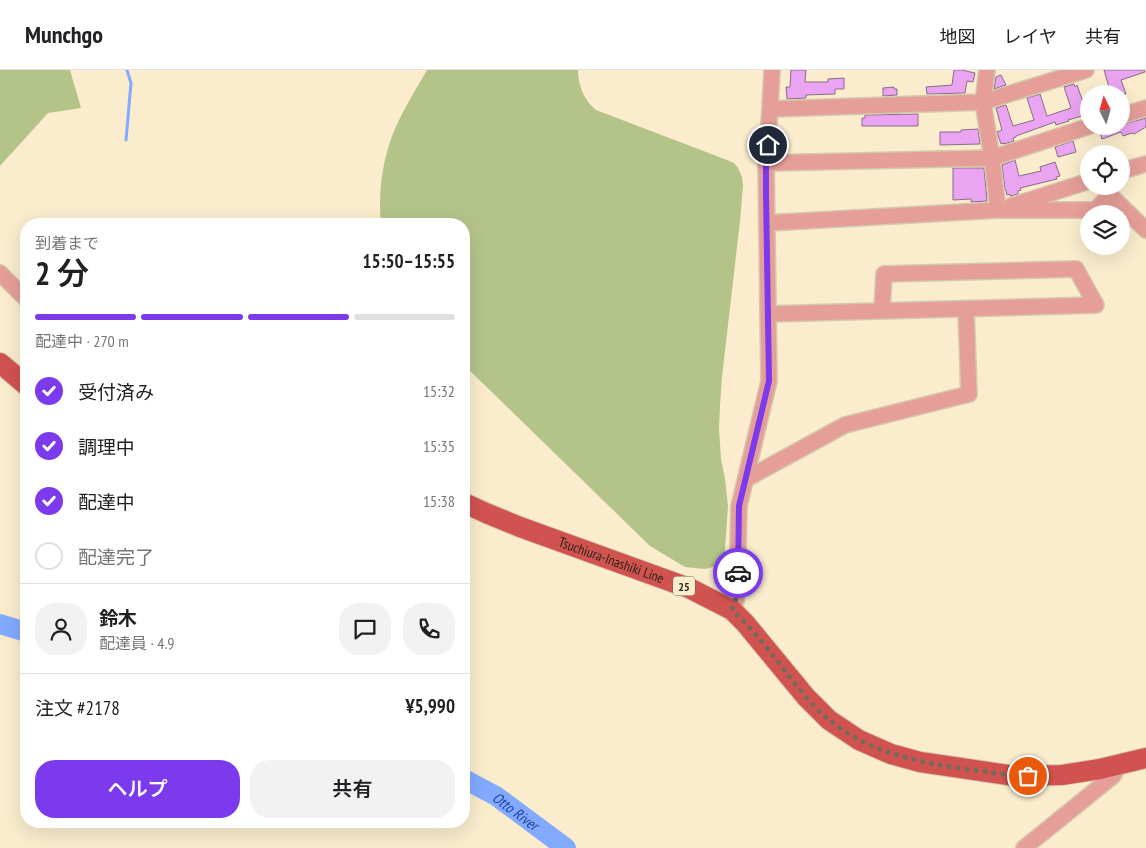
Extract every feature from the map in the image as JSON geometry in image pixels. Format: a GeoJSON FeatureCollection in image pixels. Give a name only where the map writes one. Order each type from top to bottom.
{"type":"FeatureCollection","features":[{"type":"Feature","properties":{"kind":"main road"},"geometry":{"type":"LineString","coordinates":[[0,363],[20,380]]}},
{"type":"Feature","properties":{"kind":"main road","name":"Tsuchiura-Inashiki Line"},"geometry":{"type":"LineString","coordinates":[[470,506],[520,527],[689,588],[719,602],[732,610],[745,623],[806,697],[829,720],[858,740],[891,754],[920,762],[1015,776],[1062,775],[1119,765],[1146,758]]}},
{"type":"Feature","properties":{"kind":"street"},"geometry":{"type":"LineString","coordinates":[[732,610],[737,594],[739,506],[769,381],[766,163],[772,70]]}},
{"type":"Feature","properties":{"kind":"street"},"geometry":{"type":"LineString","coordinates":[[987,70],[984,102],[998,210]]}},
{"type":"Feature","properties":{"kind":"street"},"geometry":{"type":"LineString","coordinates":[[770,109],[984,102],[1086,70]]}},
{"type":"Feature","properties":{"kind":"street"},"geometry":{"type":"LineString","coordinates":[[1130,113],[1146,108]]}},
{"type":"Feature","properties":{"kind":"street"},"geometry":{"type":"LineString","coordinates":[[766,163],[992,158],[1080,129]]}},
{"type":"Feature","properties":{"kind":"street"},"geometry":{"type":"LineString","coordinates":[[1130,168],[1146,164]]}},
{"type":"Feature","properties":{"kind":"street"},"geometry":{"type":"LineString","coordinates":[[998,210],[1080,185]]}},
{"type":"Feature","properties":{"kind":"street"},"geometry":{"type":"LineString","coordinates":[[767,223],[998,210],[1095,210],[1110,195],[1146,230]]}},
{"type":"Feature","properties":{"kind":"street"},"geometry":{"type":"LineString","coordinates":[[768,314],[966,309],[1096,305],[1076,269],[884,274],[882,311]]}},
{"type":"Feature","properties":{"kind":"street"},"geometry":{"type":"LineString","coordinates":[[0,273],[20,293]]}},
{"type":"Feature","properties":{"kind":"street"},"geometry":{"type":"LineString","coordinates":[[746,479],[845,425],[970,394],[966,309]]}},
{"type":"Feature","properties":{"kind":"street"},"geometry":{"type":"LineString","coordinates":[[1024,848],[1113,776],[1119,765]]}},
{"type":"Feature","properties":{"kind":"green space"},"geometry":{"type":"Polygon","coordinates":[[[0,70],[70,70],[81,108],[48,113],[0,166],[0,70]]]}},
{"type":"Feature","properties":{"kind":"green space"},"geometry":{"type":"Polygon","coordinates":[[[427,70],[578,70],[582,92],[596,110],[727,160],[734,163],[738,168],[743,186],[722,377],[719,429],[728,506],[723,560],[717,566],[705,569],[685,567],[650,546],[470,371],[470,218],[380,218],[383,168],[392,136],[408,102],[427,70]]]}},
{"type":"Feature","properties":{"kind":"building"},"geometry":{"type":"Polygon","coordinates":[[[791,70],[806,70],[805,82],[828,82],[828,79],[844,78],[844,89],[835,89],[835,94],[806,95],[806,98],[787,99],[786,87],[790,87],[791,70]]]}},
{"type":"Feature","properties":{"kind":"building"},"geometry":{"type":"Polygon","coordinates":[[[954,70],[975,73],[973,82],[967,81],[965,93],[927,94],[926,87],[952,85],[954,70]]]}},
{"type":"Feature","properties":{"kind":"building"},"geometry":{"type":"Polygon","coordinates":[[[1104,70],[1144,70],[1145,72],[1121,80],[1123,85],[1108,85],[1104,70]]]}},
{"type":"Feature","properties":{"kind":"building"},"geometry":{"type":"Polygon","coordinates":[[[1001,75],[1006,85],[994,89],[996,77],[1001,75]]]}},
{"type":"Feature","properties":{"kind":"building"},"geometry":{"type":"Polygon","coordinates":[[[1074,84],[1075,87],[1077,85],[1080,94],[1080,117],[1056,125],[1055,122],[1016,136],[1013,138],[1014,141],[1001,144],[997,132],[1002,130],[996,108],[1006,105],[1013,126],[1034,120],[1027,98],[1040,94],[1047,116],[1071,108],[1064,87],[1074,84]]]}},
{"type":"Feature","properties":{"kind":"building"},"geometry":{"type":"Polygon","coordinates":[[[894,87],[894,89],[897,89],[897,95],[883,96],[883,88],[894,87]]]}},
{"type":"Feature","properties":{"kind":"building"},"geometry":{"type":"Polygon","coordinates":[[[918,114],[918,126],[862,126],[862,118],[865,118],[865,115],[918,114]]]}},
{"type":"Feature","properties":{"kind":"building"},"geometry":{"type":"Polygon","coordinates":[[[1146,118],[1146,127],[1134,134],[1130,134],[1130,122],[1146,118]]]}},
{"type":"Feature","properties":{"kind":"building"},"geometry":{"type":"Polygon","coordinates":[[[978,129],[980,144],[940,145],[940,132],[961,132],[961,130],[978,129]]]}},
{"type":"Feature","properties":{"kind":"building"},"geometry":{"type":"Polygon","coordinates":[[[1101,135],[1113,135],[1102,139],[1101,135]]]}},
{"type":"Feature","properties":{"kind":"building"},"geometry":{"type":"Polygon","coordinates":[[[1073,141],[1076,152],[1058,157],[1055,147],[1073,141]]]}},
{"type":"Feature","properties":{"kind":"building"},"geometry":{"type":"Polygon","coordinates":[[[1015,160],[1019,176],[1041,171],[1040,167],[1055,162],[1060,176],[1056,177],[1057,179],[1020,188],[1021,190],[1018,191],[1018,194],[1007,195],[1002,165],[1015,160]]]}},
{"type":"Feature","properties":{"kind":"building"},"geometry":{"type":"Polygon","coordinates":[[[953,168],[984,168],[987,201],[971,202],[971,199],[953,200],[953,168]]]}},
{"type":"Feature","properties":{"kind":"waterway"},"geometry":{"type":"LineString","coordinates":[[126,140],[131,83],[127,70]]}},
{"type":"Feature","properties":{"kind":"waterway","name":"Otto River"},"geometry":{"type":"LineString","coordinates":[[0,624],[20,630]]}},
{"type":"Feature","properties":{"kind":"waterway","name":"Otto River"},"geometry":{"type":"LineString","coordinates":[[470,782],[496,796],[566,848]]}},
{"type":"Feature","properties":{"kind":"way so far"},"geometry":{"type":"LineString","coordinates":[[738,573],[736,601],[732,610],[783,667],[806,697],[829,720],[858,740],[891,754],[920,762],[954,768],[1028,776]]}},
{"type":"Feature","properties":{"kind":"route"},"geometry":{"type":"LineString","coordinates":[[738,573],[739,506],[769,381],[766,193],[768,145]]}}]}
